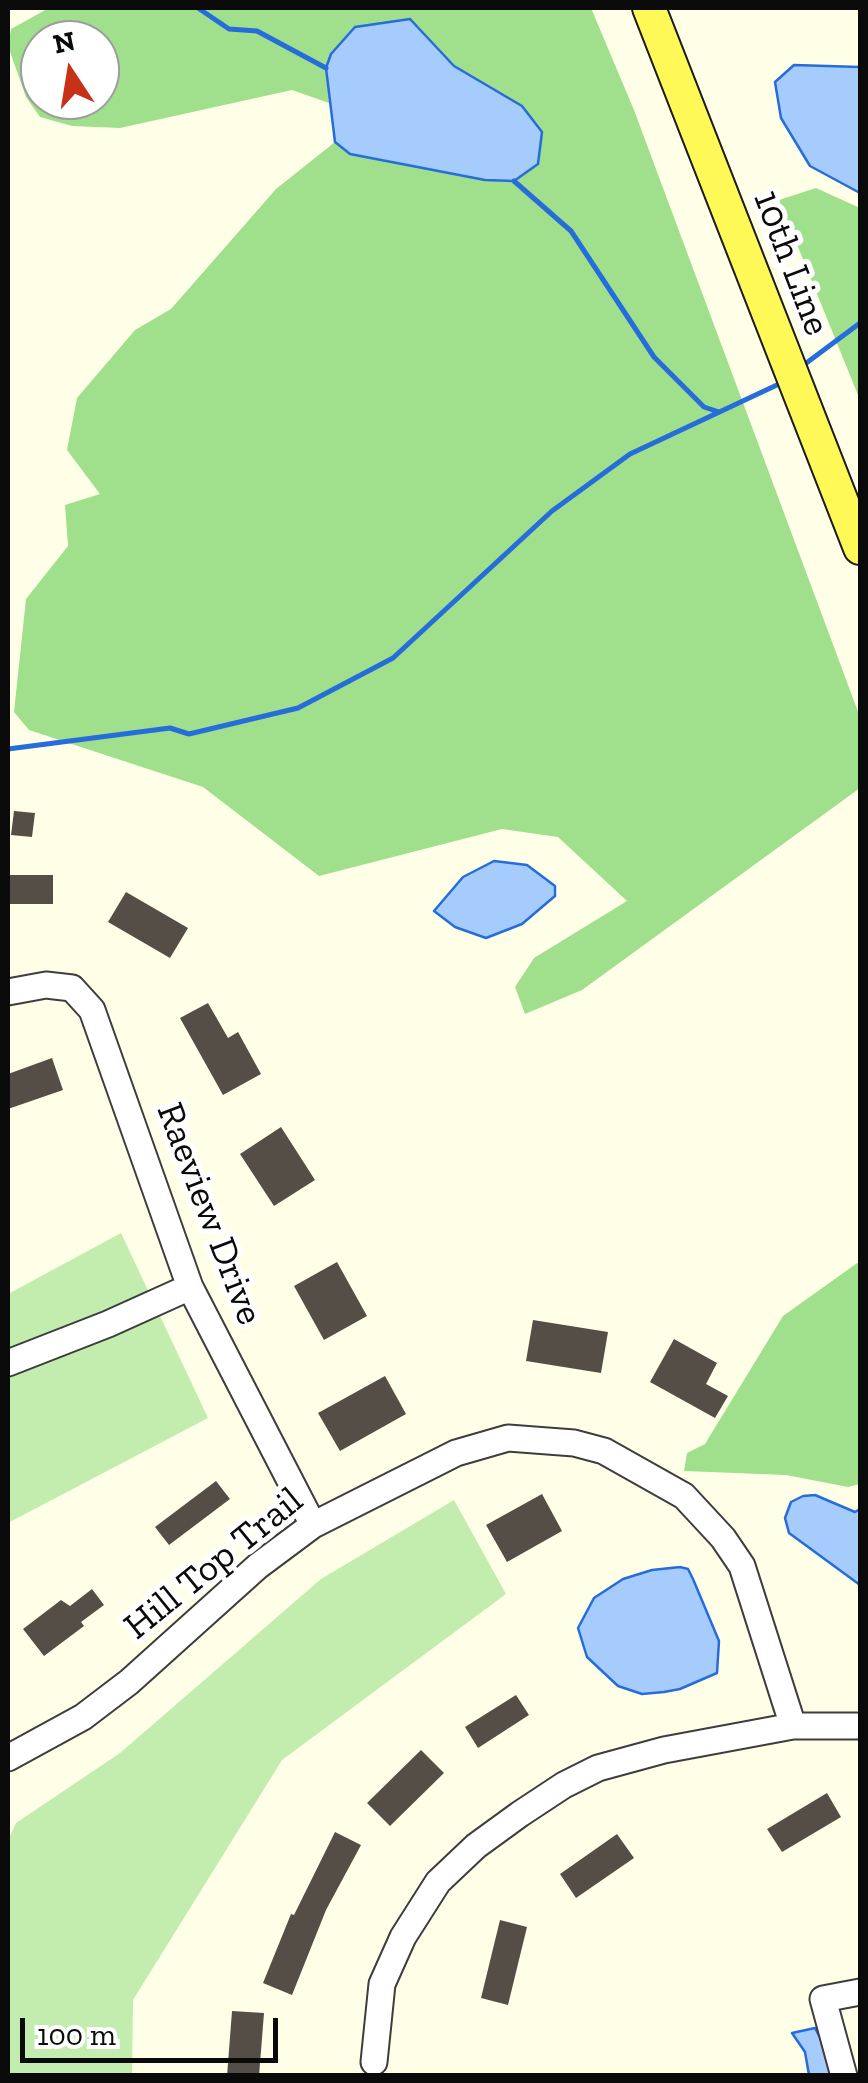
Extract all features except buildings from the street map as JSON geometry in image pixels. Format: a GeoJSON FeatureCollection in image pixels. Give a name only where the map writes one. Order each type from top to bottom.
{"type":"FeatureCollection","features":[{"type":"Feature","properties":{"kind":"main road","name":"10th Line"},"geometry":{"type":"LineString","coordinates":[[649,8],[860,548]]}},
{"type":"Feature","properties":{"kind":"street","name":"Raeview Drive"},"geometry":{"type":"LineString","coordinates":[[8,992],[46,985],[72,988],[92,1010],[190,1286],[313,1525]]}},
{"type":"Feature","properties":{"kind":"street"},"geometry":{"type":"LineString","coordinates":[[8,1363],[108,1324],[190,1286]]}},
{"type":"Feature","properties":{"kind":"street","name":"Hill Top Trail"},"geometry":{"type":"LineString","coordinates":[[8,1758],[83,1717],[192,1629],[258,1566],[313,1525],[456,1453],[508,1438],[574,1443],[604,1451],[684,1496],[723,1538],[742,1566],[793,1726]]}},
{"type":"Feature","properties":{"kind":"street"},"geometry":{"type":"LineString","coordinates":[[374,2062],[382,1984],[403,1936],[438,1882],[476,1846],[564,1785],[598,1768],[717,1738],[793,1726],[860,1726]]}},
{"type":"Feature","properties":{"kind":"street"},"geometry":{"type":"LineString","coordinates":[[844,2076],[823,1999],[860,1992]]}},
{"type":"Feature","properties":{"kind":"green space"},"geometry":{"type":"Polygon","coordinates":[[[49,8],[591,8],[634,110],[860,717],[860,788],[582,990],[525,1014],[515,987],[534,958],[627,901],[558,837],[502,829],[319,876],[203,787],[29,730],[14,712],[26,599],[68,546],[65,505],[100,494],[67,450],[77,398],[135,330],[171,309],[276,189],[335,142],[350,155],[522,106],[454,66],[410,19],[326,68],[329,103],[292,90],[120,128],[72,126],[51,120],[120,120],[120,20],[27,20],[49,8]]]}},
{"type":"Feature","properties":{"kind":"green space"},"geometry":{"type":"Polygon","coordinates":[[[20,24],[20,80],[8,46],[11,29],[20,24]]]}},
{"type":"Feature","properties":{"kind":"green space"},"geometry":{"type":"Polygon","coordinates":[[[816,188],[860,208],[860,400],[779,200],[816,188]]]}},
{"type":"Feature","properties":{"kind":"green space"},"geometry":{"type":"Polygon","coordinates":[[[121,1233],[208,1418],[8,1523],[8,1294],[121,1233]]]}},
{"type":"Feature","properties":{"kind":"green space"},"geometry":{"type":"Polygon","coordinates":[[[860,1261],[860,1484],[848,1487],[786,1475],[684,1471],[687,1453],[705,1444],[783,1316],[860,1261]]]}},
{"type":"Feature","properties":{"kind":"green space"},"geometry":{"type":"Polygon","coordinates":[[[454,1500],[506,1594],[282,1760],[133,2000],[132,2075],[8,2075],[8,1840],[16,1823],[120,1753],[321,1579],[454,1500]]]}},
{"type":"Feature","properties":{"kind":"water"},"geometry":{"type":"Polygon","coordinates":[[[410,19],[454,66],[522,106],[542,132],[538,164],[514,181],[485,180],[350,154],[335,142],[326,68],[331,54],[355,27],[410,19]]]}},
{"type":"Feature","properties":{"kind":"water"},"geometry":{"type":"Polygon","coordinates":[[[794,65],[860,67],[860,193],[810,166],[781,118],[775,82],[794,65]]]}},
{"type":"Feature","properties":{"kind":"water"},"geometry":{"type":"Polygon","coordinates":[[[494,861],[527,865],[555,886],[555,896],[522,924],[486,938],[455,927],[434,911],[463,877],[494,861]]]}},
{"type":"Feature","properties":{"kind":"water"},"geometry":{"type":"Polygon","coordinates":[[[815,1495],[855,1512],[860,1509],[860,1585],[789,1533],[785,1518],[791,1502],[815,1495]]]}},
{"type":"Feature","properties":{"kind":"water"},"geometry":{"type":"Polygon","coordinates":[[[680,1567],[688,1569],[719,1641],[717,1673],[664,1692],[642,1694],[618,1686],[587,1657],[578,1628],[594,1598],[623,1579],[680,1567]]]}},
{"type":"Feature","properties":{"kind":"water"},"geometry":{"type":"Polygon","coordinates":[[[815,2028],[836,2075],[809,2075],[805,2052],[792,2033],[815,2028]]]}},
{"type":"Feature","properties":{"kind":"waterway"},"geometry":{"type":"LineString","coordinates":[[198,8],[229,29],[257,31],[326,68]]}},
{"type":"Feature","properties":{"kind":"waterway"},"geometry":{"type":"LineString","coordinates":[[514,181],[571,231],[654,357],[704,407],[719,412]]}},
{"type":"Feature","properties":{"kind":"waterway"},"geometry":{"type":"LineString","coordinates":[[805,364],[860,323]]}},
{"type":"Feature","properties":{"kind":"waterway"},"geometry":{"type":"LineString","coordinates":[[8,749],[170,728],[189,734],[298,708],[393,658],[552,511],[630,454],[779,384]]}}]}
